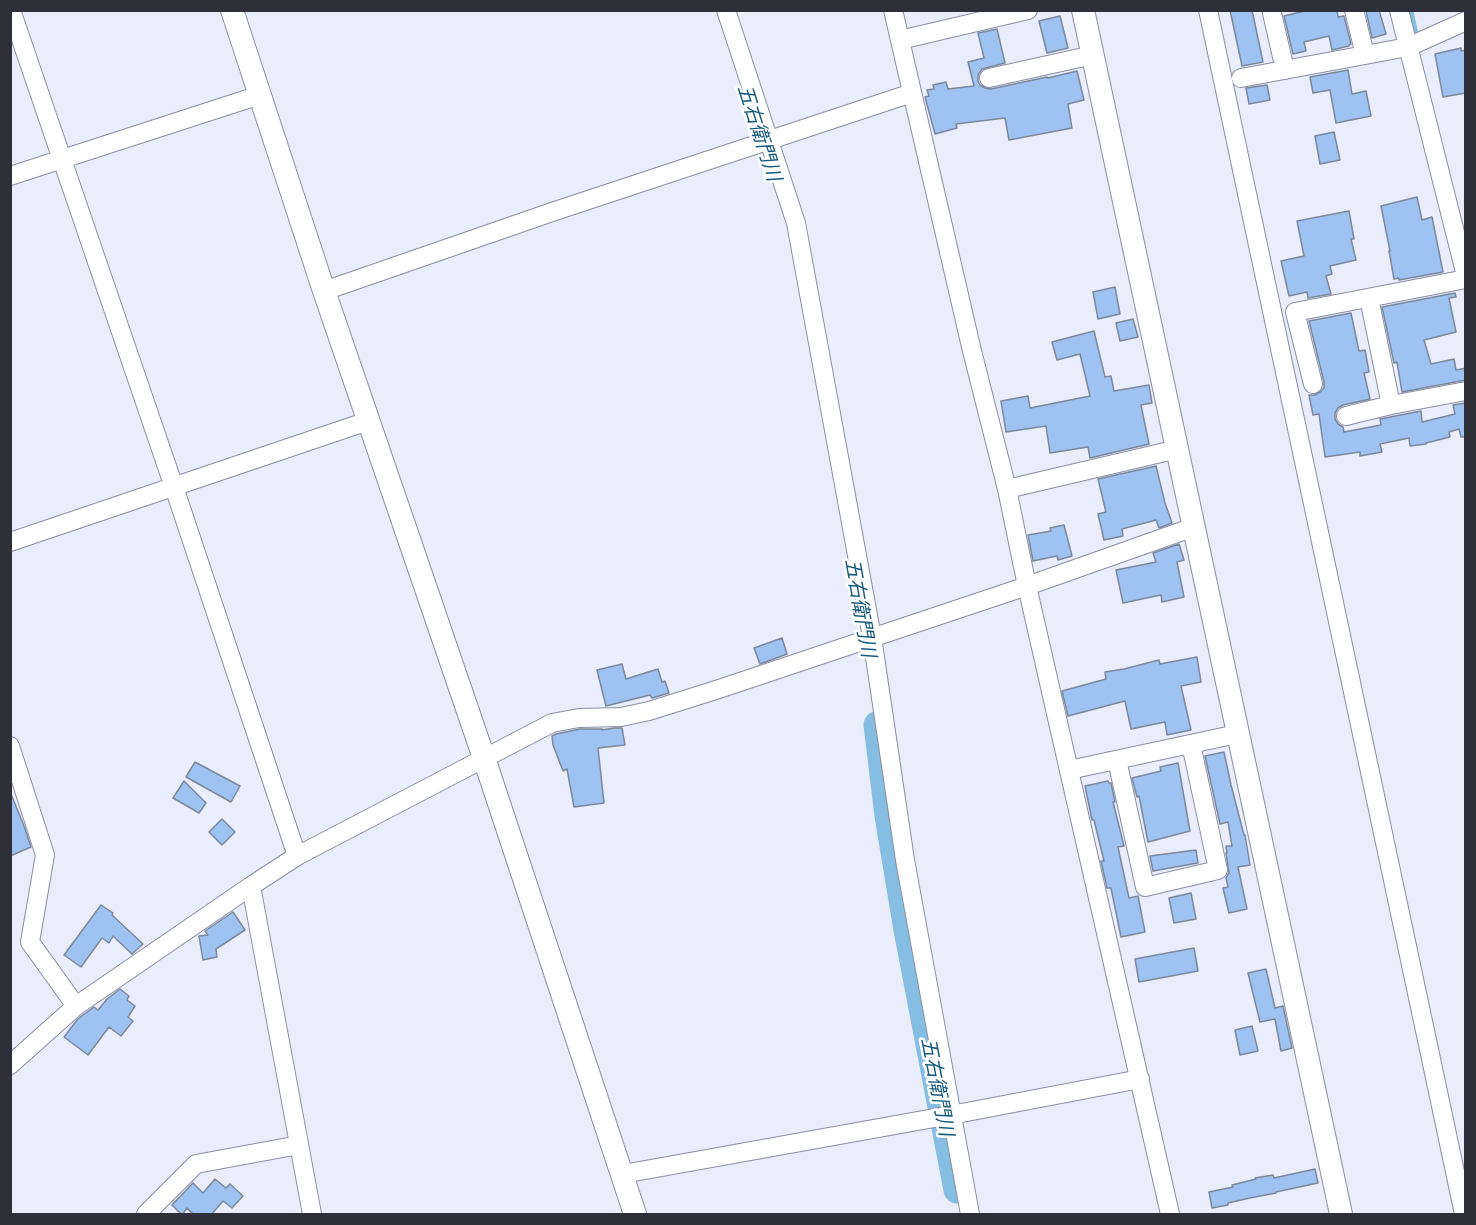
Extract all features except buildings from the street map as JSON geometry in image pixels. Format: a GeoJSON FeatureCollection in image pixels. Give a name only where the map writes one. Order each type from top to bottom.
{"type":"FeatureCollection","features":[{"type":"Feature","properties":{"kind":"street"},"geometry":{"type":"LineString","coordinates":[[11,10],[297,856]]}},
{"type":"Feature","properties":{"kind":"street"},"geometry":{"type":"LineString","coordinates":[[232,10],[324,291],[484,758],[635,1215]]}},
{"type":"Feature","properties":{"kind":"street"},"geometry":{"type":"LineString","coordinates":[[726,10],[796,223],[872,637],[905,860],[970,1215]]}},
{"type":"Feature","properties":{"kind":"street"},"geometry":{"type":"LineString","coordinates":[[893,10],[972,351],[1007,489],[1170,1215]]}},
{"type":"Feature","properties":{"kind":"street"},"geometry":{"type":"LineString","coordinates":[[900,39],[1028,10]]}},
{"type":"Feature","properties":{"kind":"street"},"geometry":{"type":"LineString","coordinates":[[1083,10],[1341,1215]]}},
{"type":"Feature","properties":{"kind":"street"},"geometry":{"type":"LineString","coordinates":[[1208,10],[1464,1215]]}},
{"type":"Feature","properties":{"kind":"street"},"geometry":{"type":"LineString","coordinates":[[1354,10],[1365,55]]}},
{"type":"Feature","properties":{"kind":"street"},"geometry":{"type":"LineString","coordinates":[[1312,384],[1295,312],[1466,277],[1399,10]]}},
{"type":"Feature","properties":{"kind":"street"},"geometry":{"type":"LineString","coordinates":[[1272,13],[1285,70]]}},
{"type":"Feature","properties":{"kind":"street"},"geometry":{"type":"LineString","coordinates":[[1241,78],[1408,47],[1466,21]]}},
{"type":"Feature","properties":{"kind":"street"},"geometry":{"type":"LineString","coordinates":[[989,78],[1093,55]]}},
{"type":"Feature","properties":{"kind":"street"},"geometry":{"type":"LineString","coordinates":[[324,291],[555,211],[912,93]]}},
{"type":"Feature","properties":{"kind":"street"},"geometry":{"type":"LineString","coordinates":[[10,176],[260,95]]}},
{"type":"Feature","properties":{"kind":"street"},"geometry":{"type":"LineString","coordinates":[[1369,298],[1391,405]]}},
{"type":"Feature","properties":{"kind":"street"},"geometry":{"type":"LineString","coordinates":[[1346,417],[1391,405],[1466,391]]}},
{"type":"Feature","properties":{"kind":"street"},"geometry":{"type":"LineString","coordinates":[[10,542],[368,421]]}},
{"type":"Feature","properties":{"kind":"street"},"geometry":{"type":"LineString","coordinates":[[1007,489],[1178,449]]}},
{"type":"Feature","properties":{"kind":"street"},"geometry":{"type":"LineString","coordinates":[[10,1065],[76,1006],[297,856],[552,723],[579,718],[621,717],[649,711],[1028,586],[1194,527]]}},
{"type":"Feature","properties":{"kind":"street"},"geometry":{"type":"LineString","coordinates":[[1070,770],[1238,734]]}},
{"type":"Feature","properties":{"kind":"street"},"geometry":{"type":"LineString","coordinates":[[1117,760],[1145,887],[1218,870],[1191,744]]}},
{"type":"Feature","properties":{"kind":"street"},"geometry":{"type":"LineString","coordinates":[[10,746],[45,855],[30,942],[76,1006]]}},
{"type":"Feature","properties":{"kind":"street"},"geometry":{"type":"LineString","coordinates":[[251,886],[312,1215]]}},
{"type":"Feature","properties":{"kind":"street"},"geometry":{"type":"LineString","coordinates":[[623,1174],[1140,1079]]}},
{"type":"Feature","properties":{"kind":"street"},"geometry":{"type":"LineString","coordinates":[[146,1215],[196,1164],[299,1144]]}},
{"type":"Feature","properties":{"kind":"waterway"},"geometry":{"type":"LineString","coordinates":[[1411,10],[1417,38]]}},
{"type":"Feature","properties":{"kind":"waterway","name":"五右衛門川"},"geometry":{"type":"LineString","coordinates":[[877,725],[888,816],[907,930],[957,1190]]}}]}
